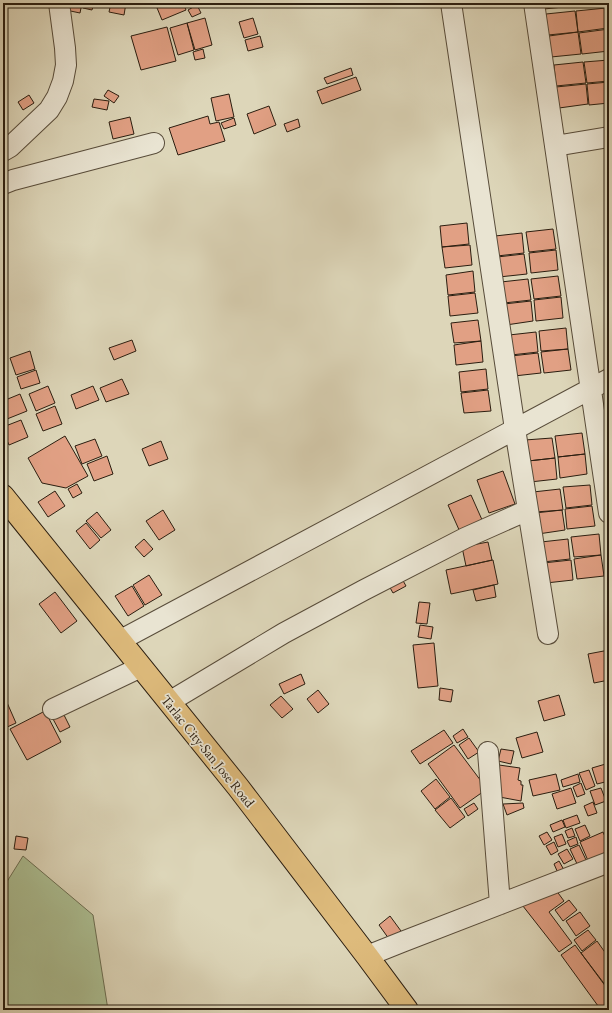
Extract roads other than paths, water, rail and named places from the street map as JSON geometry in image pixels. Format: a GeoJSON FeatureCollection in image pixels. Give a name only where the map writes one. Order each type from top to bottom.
{"type":"FeatureCollection","features":[{"type":"Feature","properties":{"kind":"main road","name":"Tarlac City-San Jose Road"},"geometry":{"type":"LineString","coordinates":[[3,496],[238,787],[407,1010]]}},
{"type":"Feature","properties":{"kind":"street"},"geometry":{"type":"LineString","coordinates":[[3,151],[10,147],[49,110],[57,97],[63,81],[66,65],[59,3]]}},
{"type":"Feature","properties":{"kind":"street"},"geometry":{"type":"LineString","coordinates":[[451,3],[515,429],[548,634]]}},
{"type":"Feature","properties":{"kind":"street"},"geometry":{"type":"LineString","coordinates":[[534,3],[609,513]]}},
{"type":"Feature","properties":{"kind":"street"},"geometry":{"type":"LineString","coordinates":[[555,146],[609,138]]}},
{"type":"Feature","properties":{"kind":"street"},"geometry":{"type":"LineString","coordinates":[[3,184],[13,180],[154,143]]}},
{"type":"Feature","properties":{"kind":"street"},"geometry":{"type":"LineString","coordinates":[[119,641],[609,379]]}},
{"type":"Feature","properties":{"kind":"street"},"geometry":{"type":"LineString","coordinates":[[169,702],[284,633],[364,590],[465,538],[528,510]]}},
{"type":"Feature","properties":{"kind":"street"},"geometry":{"type":"LineString","coordinates":[[52,709],[140,667]]}},
{"type":"Feature","properties":{"kind":"street"},"geometry":{"type":"LineString","coordinates":[[488,752],[500,904]]}},
{"type":"Feature","properties":{"kind":"street"},"geometry":{"type":"LineString","coordinates":[[367,956],[609,862]]}}]}
